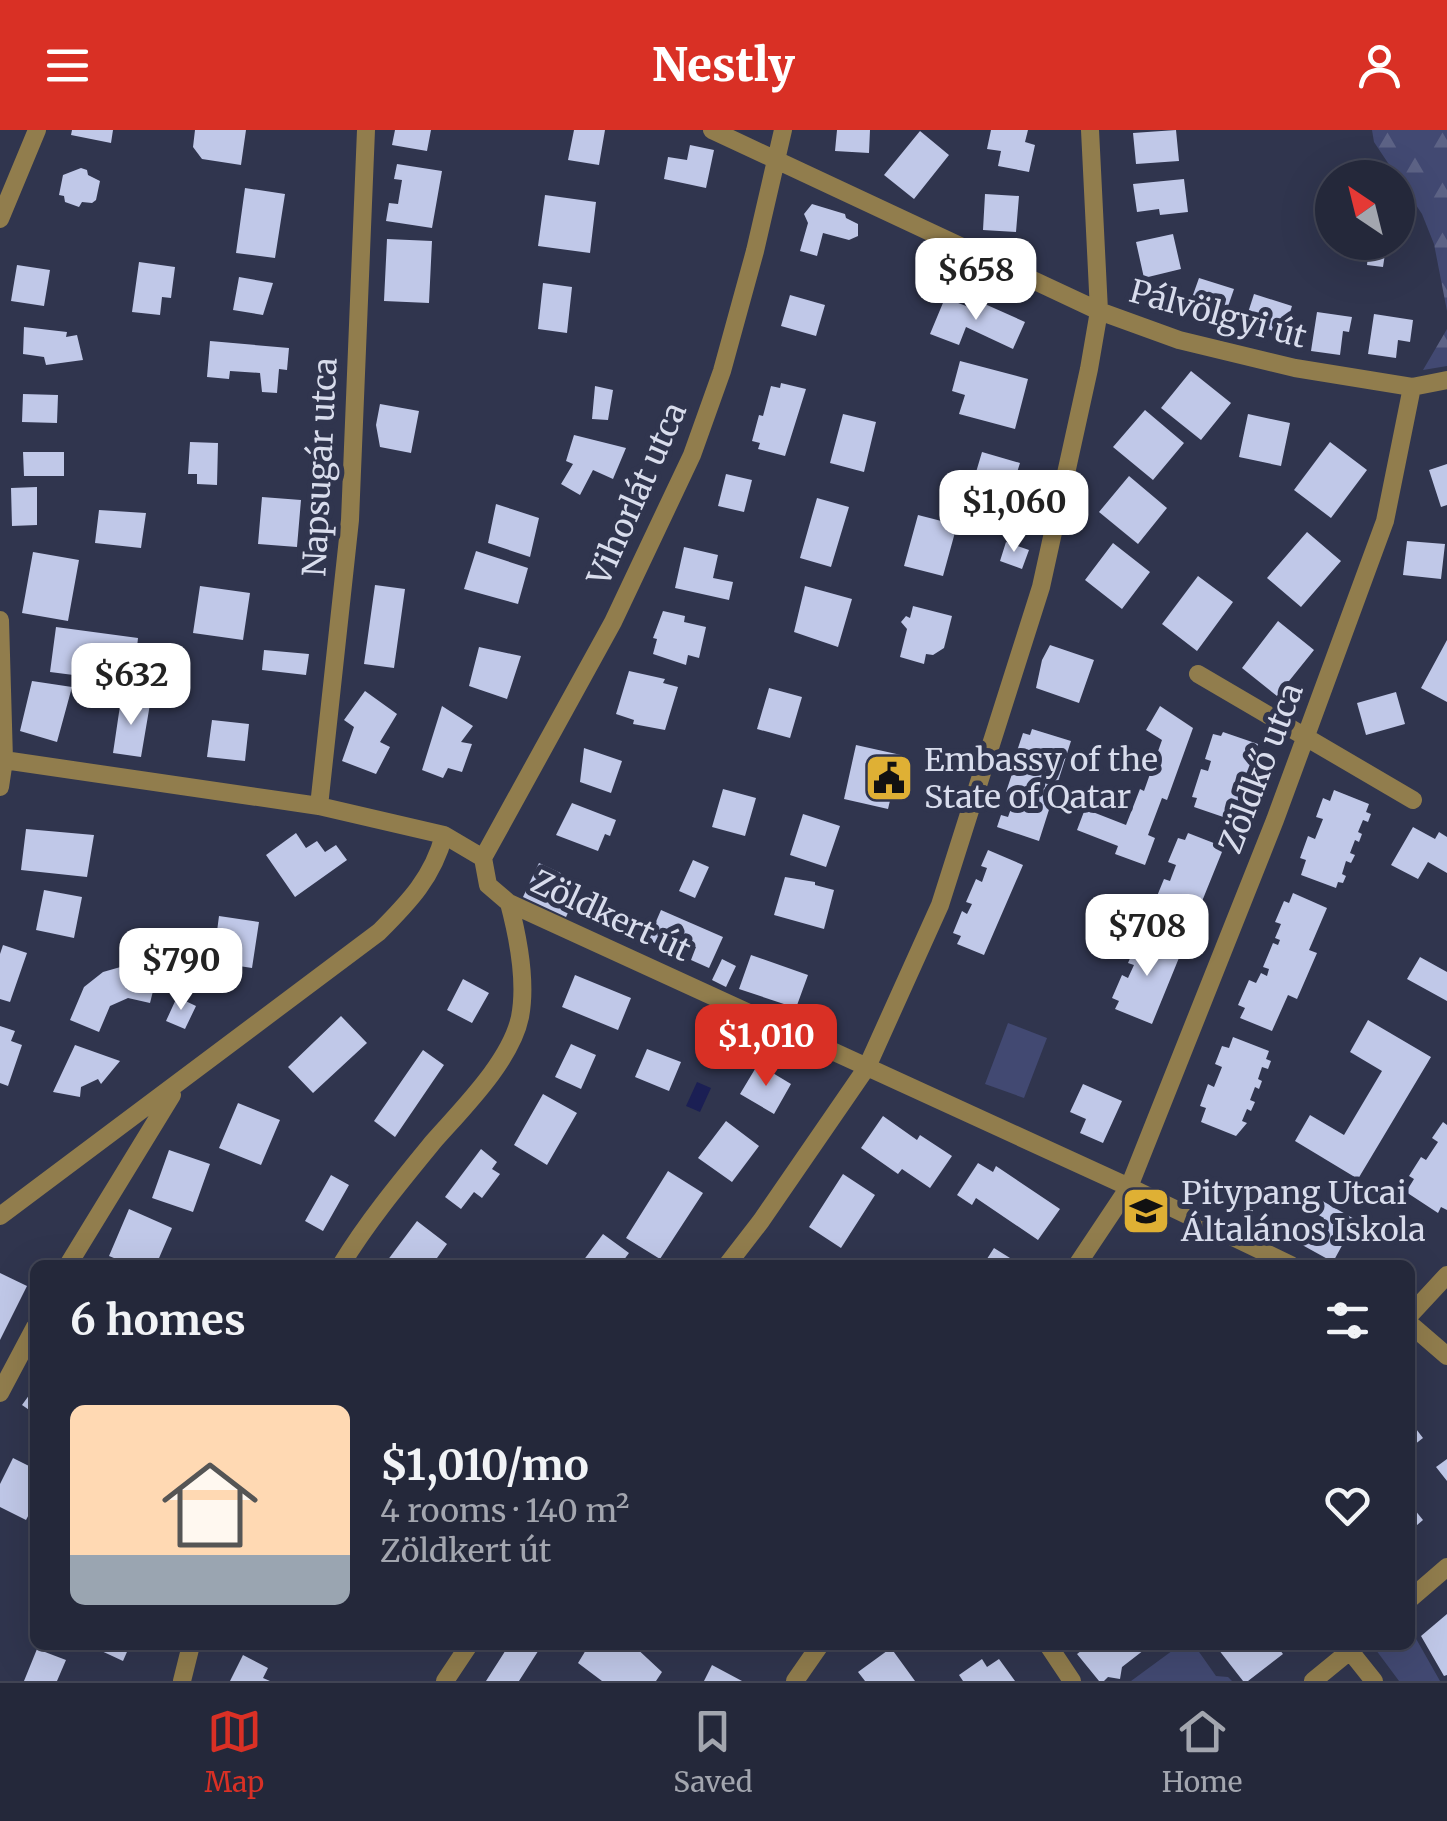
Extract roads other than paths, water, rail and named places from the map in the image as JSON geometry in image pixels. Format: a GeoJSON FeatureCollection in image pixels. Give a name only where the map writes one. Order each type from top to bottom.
{"type":"FeatureCollection","features":[{"type":"Feature","properties":{"kind":"street"},"geometry":{"type":"LineString","coordinates":[[0,219],[37,130]]}},
{"type":"Feature","properties":{"kind":"street","name":"Napsugár utca"},"geometry":{"type":"LineString","coordinates":[[320,806],[350,520],[366,130]]}},
{"type":"Feature","properties":{"kind":"street","name":"Pálvölgyi út"},"geometry":{"type":"LineString","coordinates":[[712,130],[1099,311],[1179,340],[1295,368],[1412,387],[1447,380]]}},
{"type":"Feature","properties":{"kind":"street","name":"Vihorlát utca"},"geometry":{"type":"LineString","coordinates":[[484,858],[613,622],[692,456],[722,372],[783,130]]}},
{"type":"Feature","properties":{"kind":"street"},"geometry":{"type":"LineString","coordinates":[[731,1260],[867,1067],[940,905],[1037,601],[1099,311],[1090,130]]}},
{"type":"Feature","properties":{"kind":"street","name":"Zöldkő utca"},"geometry":{"type":"LineString","coordinates":[[1081,1260],[1129,1186],[1306,739],[1385,521],[1412,387]]}},
{"type":"Feature","properties":{"kind":"street"},"geometry":{"type":"LineString","coordinates":[[0,620],[4,760],[0,787]]}},
{"type":"Feature","properties":{"kind":"street"},"geometry":{"type":"LineString","coordinates":[[1198,674],[1414,800]]}},
{"type":"Feature","properties":{"kind":"street"},"geometry":{"type":"LineString","coordinates":[[4,760],[320,806],[444,835],[484,858]]}},
{"type":"Feature","properties":{"kind":"street"},"geometry":{"type":"LineString","coordinates":[[0,1216],[378,932],[416,896],[437,862],[444,835]]}},
{"type":"Feature","properties":{"kind":"street","name":"Zöldkert út"},"geometry":{"type":"LineString","coordinates":[[484,858],[488,885],[509,902],[1129,1186],[1281,1260]]}},
{"type":"Feature","properties":{"kind":"street"},"geometry":{"type":"LineString","coordinates":[[345,1260],[404,1176],[486,1080],[512,1040],[520,1017],[521,994],[516,930],[509,902]]}},
{"type":"Feature","properties":{"kind":"street"},"geometry":{"type":"LineString","coordinates":[[71,1260],[178,1084]]}},
{"type":"Feature","properties":{"kind":"street"},"geometry":{"type":"LineString","coordinates":[[1415,1311],[1447,1276]]}},
{"type":"Feature","properties":{"kind":"street"},"geometry":{"type":"LineString","coordinates":[[1415,1328],[1447,1356]]}},
{"type":"Feature","properties":{"kind":"street"},"geometry":{"type":"LineString","coordinates":[[0,1393],[30,1336]]}},
{"type":"Feature","properties":{"kind":"street"},"geometry":{"type":"LineString","coordinates":[[1415,1595],[1447,1567]]}},
{"type":"Feature","properties":{"kind":"street"},"geometry":{"type":"LineString","coordinates":[[182,1681],[190,1650]]}},
{"type":"Feature","properties":{"kind":"street"},"geometry":{"type":"LineString","coordinates":[[446,1681],[466,1650]]}},
{"type":"Feature","properties":{"kind":"street"},"geometry":{"type":"LineString","coordinates":[[795,1681],[817,1650]]}},
{"type":"Feature","properties":{"kind":"street"},"geometry":{"type":"LineString","coordinates":[[1051,1650],[1072,1681]]}},
{"type":"Feature","properties":{"kind":"street"},"geometry":{"type":"LineString","coordinates":[[1313,1681],[1351,1650]]}},
{"type":"Feature","properties":{"kind":"street"},"geometry":{"type":"LineString","coordinates":[[1354,1650],[1374,1681]]}},
{"type":"Feature","properties":{"kind":"place","name":"Embassy of the State of Qatar"},"geometry":{"type":"Point","coordinates":[889,778]}},
{"type":"Feature","properties":{"kind":"place","name":"Pitypang Utcai Általános Iskola"},"geometry":{"type":"Point","coordinates":[1146,1211]}}]}
